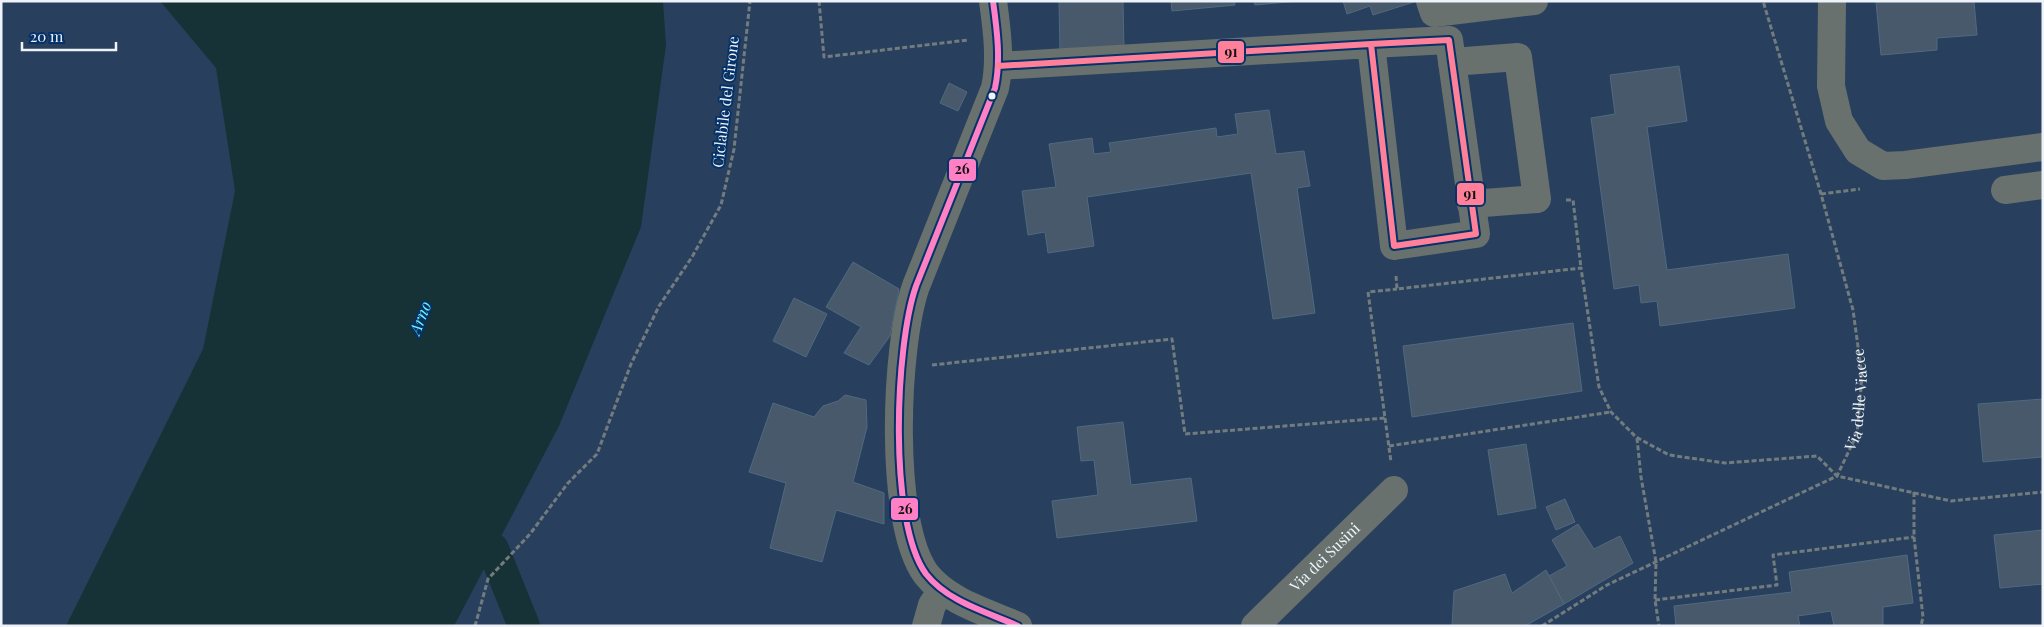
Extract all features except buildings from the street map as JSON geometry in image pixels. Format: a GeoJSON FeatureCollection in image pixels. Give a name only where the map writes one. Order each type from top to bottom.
{"type":"FeatureCollection","features":[{"type":"Feature","properties":{"kind":"street"},"geometry":{"type":"LineString","coordinates":[[993,1],[998,37],[998,66],[992,99],[912,297],[906,325],[902,368],[900,480],[910,536],[921,565],[942,590],[957,599],[1018,626]]}},
{"type":"Feature","properties":{"kind":"street"},"geometry":{"type":"LineString","coordinates":[[1430,1],[1434,13],[1534,1]]}},
{"type":"Feature","properties":{"kind":"street"},"geometry":{"type":"LineString","coordinates":[[1832,1],[1831,86],[1839,121],[1858,151],[1882,166],[1898,166],[2043,147]]}},
{"type":"Feature","properties":{"kind":"street"},"geometry":{"type":"LineString","coordinates":[[998,66],[1371,44],[1449,40],[1476,234],[1394,246],[1371,44]]}},
{"type":"Feature","properties":{"kind":"street"},"geometry":{"type":"LineString","coordinates":[[1452,62],[1518,57],[1536,199],[1472,204]]}},
{"type":"Feature","properties":{"kind":"street"},"geometry":{"type":"LineString","coordinates":[[2005,190],[2043,185]]}},
{"type":"Feature","properties":{"kind":"street","name":"Via dei Susini"},"geometry":{"type":"LineString","coordinates":[[1255,626],[1394,490]]}},
{"type":"Feature","properties":{"kind":"street"},"geometry":{"type":"LineString","coordinates":[[926,626],[932,605],[942,590]]}},
{"type":"Feature","properties":{"kind":"path","name":"Ciclabile del Girone"},"geometry":{"type":"LineString","coordinates":[[475,626],[488,580],[530,534],[568,483],[597,454],[631,364],[659,306],[692,257],[721,206],[734,149],[750,1]]}},
{"type":"Feature","properties":{"kind":"path"},"geometry":{"type":"LineString","coordinates":[[819,1],[824,57],[971,40]]}},
{"type":"Feature","properties":{"kind":"path","name":"Via delle Viacce"},"geometry":{"type":"LineString","coordinates":[[1763,1],[1821,194],[1853,310],[1862,376],[1857,434],[1838,476]]}},
{"type":"Feature","properties":{"kind":"path"},"geometry":{"type":"LineString","coordinates":[[1536,199],[1572,200],[1599,387],[1611,412],[1636,437],[1669,455],[1725,463],[1817,456],[1838,476],[1951,501],[2043,492]]}},
{"type":"Feature","properties":{"kind":"path"},"geometry":{"type":"LineString","coordinates":[[1394,246],[1397,288]]}},
{"type":"Feature","properties":{"kind":"path"},"geometry":{"type":"LineString","coordinates":[[1394,490],[1368,292],[1581,268]]}},
{"type":"Feature","properties":{"kind":"path"},"geometry":{"type":"LineString","coordinates":[[902,368],[1172,339],[1184,434],[1385,418]]}},
{"type":"Feature","properties":{"kind":"path"},"geometry":{"type":"LineString","coordinates":[[1388,446],[1611,412]]}},
{"type":"Feature","properties":{"kind":"path"},"geometry":{"type":"LineString","coordinates":[[1636,437],[1656,562],[1655,600],[1659,626]]}},
{"type":"Feature","properties":{"kind":"path"},"geometry":{"type":"LineString","coordinates":[[1542,626],[1607,585],[1838,476]]}},
{"type":"Feature","properties":{"kind":"path"},"geometry":{"type":"LineString","coordinates":[[1914,492],[1914,537],[1923,616],[1921,626]]}},
{"type":"Feature","properties":{"kind":"path"},"geometry":{"type":"LineString","coordinates":[[1655,600],[1776,585],[1773,556],[1914,537]]}},
{"type":"Feature","properties":{"kind":"water","name":"Arno"},"geometry":{"type":"Polygon","coordinates":[[[160,1],[663,1],[666,45],[641,227],[559,426],[454,626],[66,626],[203,349],[235,191],[216,68],[160,1]]]}},
{"type":"Feature","properties":{"kind":"waterway"},"geometry":{"type":"LineString","coordinates":[[493,549],[524,626]]}},
{"type":"Feature","properties":{"kind":"transit line","name":"26"},"geometry":{"type":"LineString","coordinates":[[993,1],[998,56],[995,88],[916,286],[903,349],[899,433],[905,516],[914,549],[926,574],[935,584],[957,599],[1018,626]]}},
{"type":"Feature","properties":{"kind":"transit line","name":"91"},"geometry":{"type":"LineString","coordinates":[[998,66],[1371,44],[1394,246],[1476,234],[1449,40],[1371,44]]}}]}
